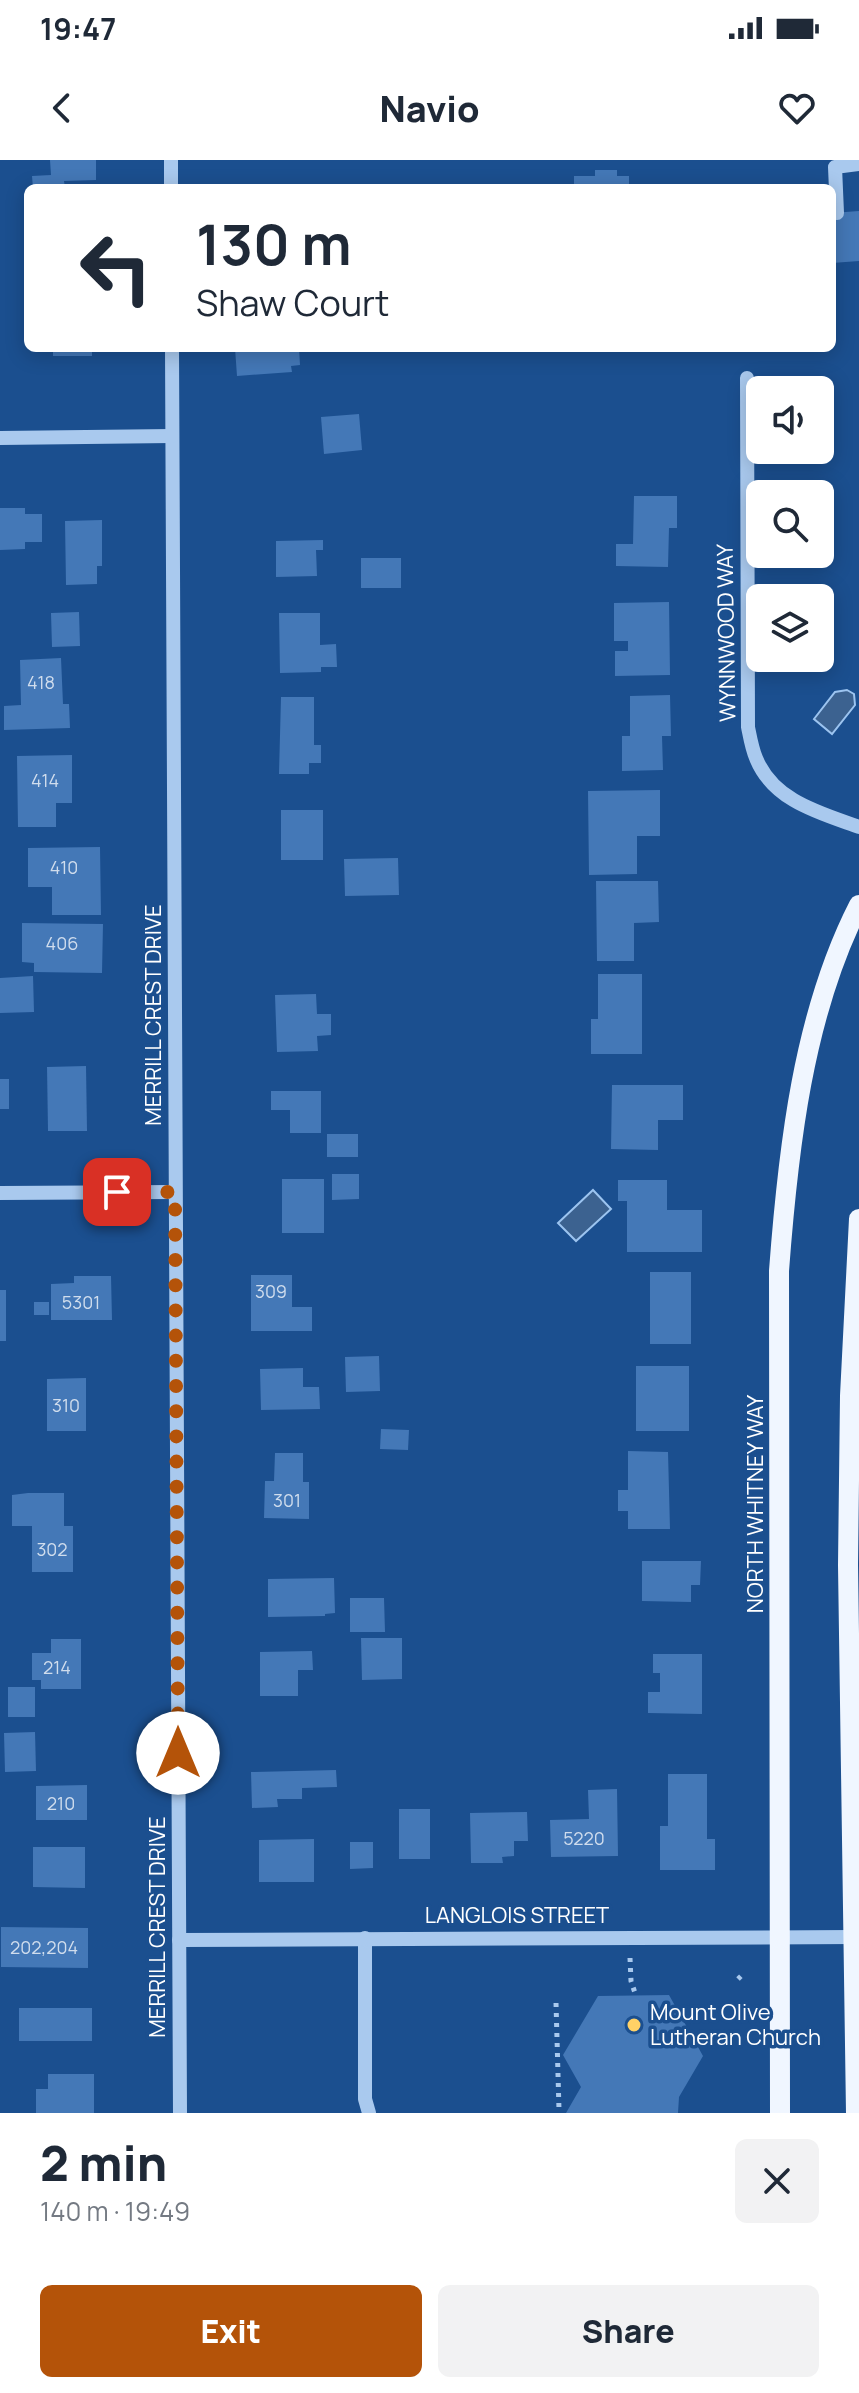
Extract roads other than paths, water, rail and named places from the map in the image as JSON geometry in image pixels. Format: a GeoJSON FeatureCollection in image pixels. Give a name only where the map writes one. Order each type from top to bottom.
{"type":"FeatureCollection","features":[{"type":"Feature","properties":{"kind":"main road","name":"NORTH WHITNEY WAY"},"geometry":{"type":"LineString","coordinates":[[780,2113],[779,1271],[785,1197],[798,1106],[817,1020],[844,935],[859,905]]}},
{"type":"Feature","properties":{"kind":"main road"},"geometry":{"type":"LineString","coordinates":[[856,2113],[856,1937],[848,1565],[850,1396],[859,1219]]}},
{"type":"Feature","properties":{"kind":"street"},"geometry":{"type":"LineString","coordinates":[[171,160],[171,184]]}},
{"type":"Feature","properties":{"kind":"street"},"geometry":{"type":"LineString","coordinates":[[835,184],[834,163],[859,164]]}},
{"type":"Feature","properties":{"kind":"street"},"geometry":{"type":"LineString","coordinates":[[836,196],[837,213]]}},
{"type":"Feature","properties":{"kind":"street","name":"MERRILL CREST DRIVE"},"geometry":{"type":"LineString","coordinates":[[172,352],[180,2113]]}},
{"type":"Feature","properties":{"kind":"street"},"geometry":{"type":"LineString","coordinates":[[0,438],[172,436]]}},
{"type":"Feature","properties":{"kind":"street","name":"WYNNWOOD WAY"},"geometry":{"type":"LineString","coordinates":[[747,464],[748,712],[756,759],[771,785],[801,806],[859,827]]}},
{"type":"Feature","properties":{"kind":"street"},"geometry":{"type":"LineString","coordinates":[[0,1193],[175,1192]]}},
{"type":"Feature","properties":{"kind":"street","name":"LANGLOIS STREET"},"geometry":{"type":"LineString","coordinates":[[179,1940],[856,1937]]}},
{"type":"Feature","properties":{"kind":"street"},"geometry":{"type":"LineString","coordinates":[[365,1938],[365,2099],[369,2113]]}},
{"type":"Feature","properties":{"kind":"water"},"geometry":{"type":"Polygon","coordinates":[[[847,690],[854,694],[855,705],[832,734],[814,719],[835,692],[847,690]]]}},
{"type":"Feature","properties":{"kind":"water"},"geometry":{"type":"Polygon","coordinates":[[[593,1190],[611,1209],[576,1241],[558,1223],[593,1190]]]}},
{"type":"Feature","properties":{"kind":"place","name":"Mount Olive Lutheran Church"},"geometry":{"type":"Point","coordinates":[634,2025]}}]}
